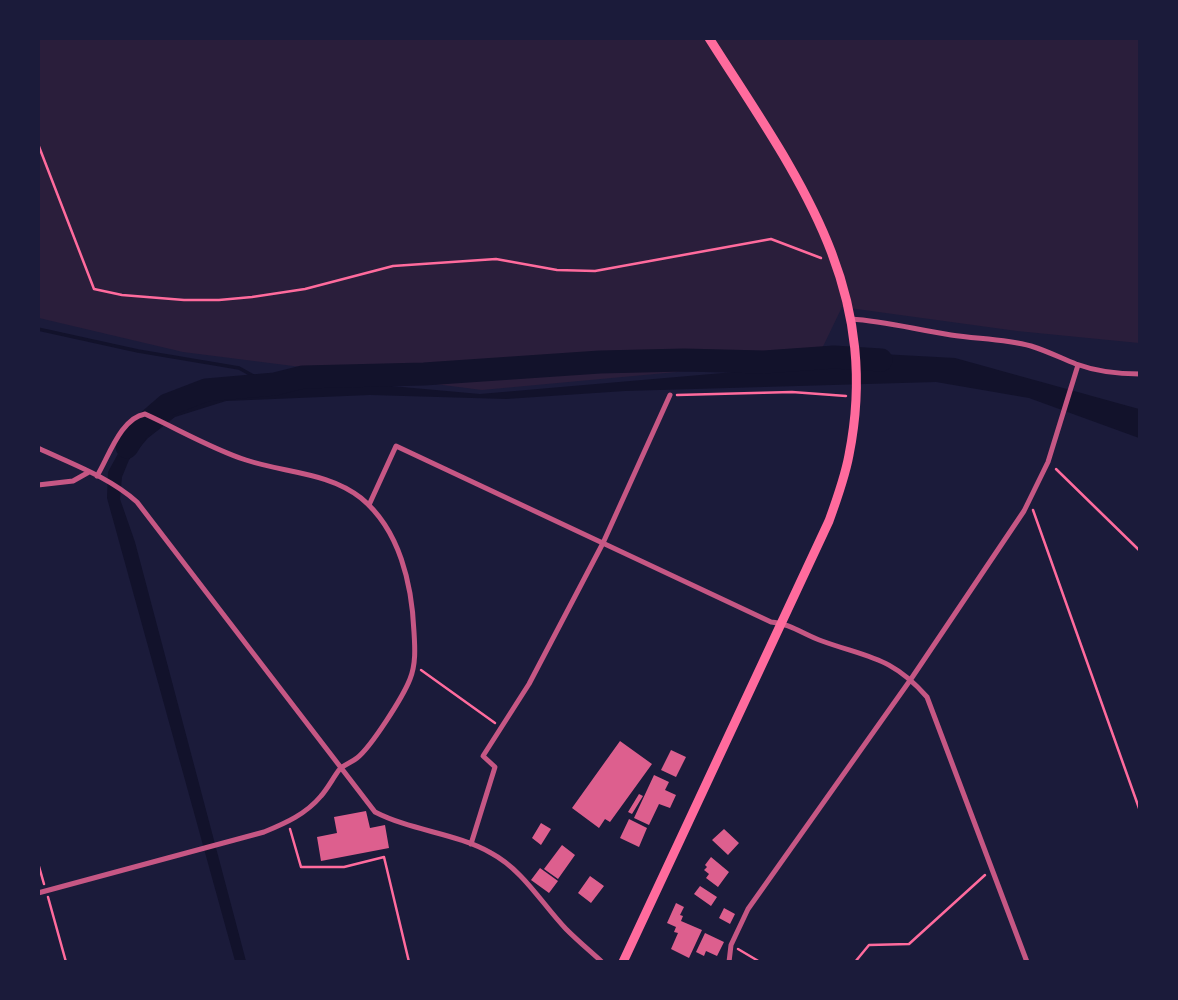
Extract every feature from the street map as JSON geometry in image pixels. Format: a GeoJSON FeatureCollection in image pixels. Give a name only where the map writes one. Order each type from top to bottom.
{"type":"FeatureCollection","features":[{"type":"Feature","properties":{"kind":"main road"},"geometry":{"type":"LineString","coordinates":[[623,961],[829,521],[850,453],[856,396],[854,335],[838,264],[793,169],[709,38]]}},
{"type":"Feature","properties":{"kind":"street"},"geometry":{"type":"LineString","coordinates":[[851,319],[881,320],[912,329],[999,339],[1055,353],[1078,365],[1124,374],[1139,374]]}},
{"type":"Feature","properties":{"kind":"street"},"geometry":{"type":"LineString","coordinates":[[729,961],[731,945],[748,909],[911,679],[1030,500],[1048,461],[1078,365]]}},
{"type":"Feature","properties":{"kind":"street"},"geometry":{"type":"LineString","coordinates":[[471,844],[495,767],[483,756],[529,684],[603,543],[670,395]]}},
{"type":"Feature","properties":{"kind":"street"},"geometry":{"type":"LineString","coordinates":[[38,893],[264,832],[288,822],[310,808],[341,767],[358,758],[405,690],[414,666],[414,625],[406,574],[388,529],[369,505],[345,488],[328,481],[242,459],[145,414],[137,415],[122,431],[99,477]]}},
{"type":"Feature","properties":{"kind":"street"},"geometry":{"type":"LineString","coordinates":[[369,505],[396,446],[771,622],[781,623],[887,664],[911,679],[927,697],[1027,961]]}},
{"type":"Feature","properties":{"kind":"street"},"geometry":{"type":"LineString","coordinates":[[38,448],[99,477],[137,502],[375,812],[493,853],[523,878],[566,929],[602,961]]}},
{"type":"Feature","properties":{"kind":"street"},"geometry":{"type":"LineString","coordinates":[[38,485],[73,481],[89,472]]}},
{"type":"Feature","properties":{"kind":"path"},"geometry":{"type":"LineString","coordinates":[[38,144],[94,289],[121,295],[184,300],[252,298],[305,289],[393,266],[467,260],[496,259],[557,270],[595,271],[771,239],[838,264]]}},
{"type":"Feature","properties":{"kind":"path"},"geometry":{"type":"LineString","coordinates":[[670,395],[792,392],[856,396]]}},
{"type":"Feature","properties":{"kind":"path"},"geometry":{"type":"LineString","coordinates":[[1048,461],[1139,551]]}},
{"type":"Feature","properties":{"kind":"path"},"geometry":{"type":"LineString","coordinates":[[1030,500],[1139,811]]}},
{"type":"Feature","properties":{"kind":"path"},"geometry":{"type":"LineString","coordinates":[[414,666],[501,727]]}},
{"type":"Feature","properties":{"kind":"path"},"geometry":{"type":"LineString","coordinates":[[288,822],[301,867],[344,866],[384,857],[409,961]]}},
{"type":"Feature","properties":{"kind":"path"},"geometry":{"type":"LineString","coordinates":[[38,863],[66,961]]}},
{"type":"Feature","properties":{"kind":"path"},"geometry":{"type":"LineString","coordinates":[[855,961],[869,944],[909,944],[993,868]]}},
{"type":"Feature","properties":{"kind":"path"},"geometry":{"type":"LineString","coordinates":[[731,945],[760,961]]}},
{"type":"Feature","properties":{"kind":"shaded area"},"geometry":{"type":"Polygon","coordinates":[[[39,39],[1139,39],[1139,343],[1017,331],[842,307],[817,359],[482,390],[183,352],[39,318],[39,39]]]}},
{"type":"Feature","properties":{"kind":"shaded area"},"geometry":{"type":"Polygon","coordinates":[[[881,354],[955,358],[1139,409],[1139,438],[1029,398],[936,382],[625,391],[506,399],[370,395],[226,401],[175,417],[148,438],[129,460],[122,477],[120,499],[135,542],[246,961],[235,961],[107,498],[108,472],[134,431],[169,408],[229,392],[369,384],[480,394],[804,366],[881,354]]]}},
{"type":"Feature","properties":{"kind":"building"},"geometry":{"type":"Polygon","coordinates":[[[620,741],[652,764],[610,822],[605,819],[599,828],[572,808],[620,741]]]}},
{"type":"Feature","properties":{"kind":"building"},"geometry":{"type":"Polygon","coordinates":[[[671,750],[686,757],[676,777],[661,770],[671,750]]]}},
{"type":"Feature","properties":{"kind":"building"},"geometry":{"type":"Polygon","coordinates":[[[654,775],[669,782],[665,790],[676,795],[670,808],[659,804],[649,825],[634,818],[654,775]]]}},
{"type":"Feature","properties":{"kind":"building"},"geometry":{"type":"Polygon","coordinates":[[[639,794],[643,796],[632,814],[628,812],[639,794]]]}},
{"type":"Feature","properties":{"kind":"building"},"geometry":{"type":"Polygon","coordinates":[[[366,811],[370,828],[385,825],[389,848],[321,861],[317,837],[337,833],[334,817],[366,811]]]}},
{"type":"Feature","properties":{"kind":"building"},"geometry":{"type":"Polygon","coordinates":[[[629,819],[647,828],[639,847],[620,838],[629,819]]]}},
{"type":"Feature","properties":{"kind":"building"},"geometry":{"type":"Polygon","coordinates":[[[541,823],[551,829],[541,845],[532,838],[541,823]]]}},
{"type":"Feature","properties":{"kind":"building"},"geometry":{"type":"Polygon","coordinates":[[[724,829],[739,843],[728,855],[712,840],[724,829]]]}},
{"type":"Feature","properties":{"kind":"building"},"geometry":{"type":"Polygon","coordinates":[[[562,845],[575,855],[558,879],[544,869],[562,845]]]}},
{"type":"Feature","properties":{"kind":"building"},"geometry":{"type":"Polygon","coordinates":[[[711,857],[729,872],[718,887],[706,878],[709,874],[704,870],[711,857]]]}},
{"type":"Feature","properties":{"kind":"building"},"geometry":{"type":"Polygon","coordinates":[[[540,868],[558,881],[549,893],[531,880],[540,868]]]}},
{"type":"Feature","properties":{"kind":"building"},"geometry":{"type":"Polygon","coordinates":[[[590,876],[604,886],[591,903],[578,893],[590,876]]]}},
{"type":"Feature","properties":{"kind":"building"},"geometry":{"type":"Polygon","coordinates":[[[700,886],[717,897],[711,906],[694,894],[700,886]]]}},
{"type":"Feature","properties":{"kind":"building"},"geometry":{"type":"Polygon","coordinates":[[[676,903],[684,907],[680,915],[683,916],[681,921],[702,930],[689,958],[671,949],[678,933],[674,932],[676,927],[667,923],[676,903]]]}},
{"type":"Feature","properties":{"kind":"building"},"geometry":{"type":"Polygon","coordinates":[[[724,908],[735,914],[730,924],[719,918],[724,908]]]}},
{"type":"Feature","properties":{"kind":"building"},"geometry":{"type":"Polygon","coordinates":[[[705,933],[724,942],[717,956],[706,951],[704,956],[696,952],[705,933]]]}},
{"type":"Feature","properties":{"kind":"waterway"},"geometry":{"type":"LineString","coordinates":[[38,329],[138,351],[239,368],[266,383]]}},
{"type":"Feature","properties":{"kind":"waterway"},"geometry":{"type":"LineString","coordinates":[[127,447],[137,431],[167,405],[206,390],[275,384],[303,377],[424,374],[600,362],[764,362],[834,357],[881,360]]}}]}
